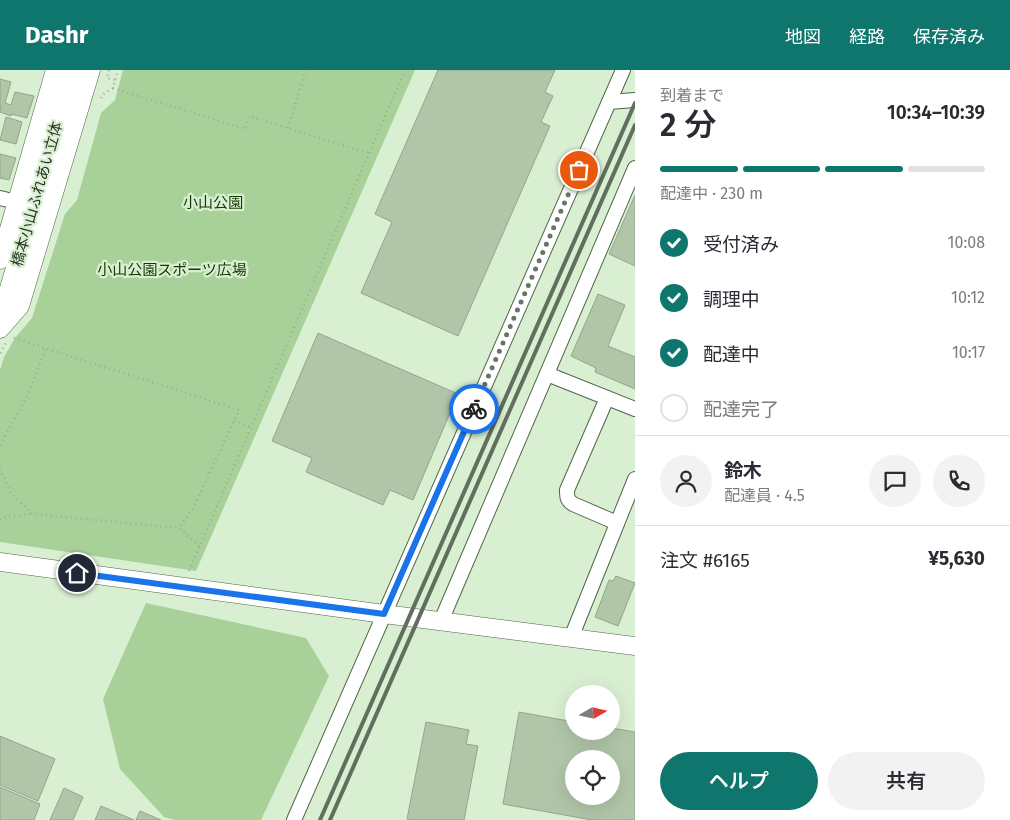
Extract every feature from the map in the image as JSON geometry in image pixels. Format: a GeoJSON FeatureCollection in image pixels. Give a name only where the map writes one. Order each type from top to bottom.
{"type":"FeatureCollection","features":[{"type":"Feature","properties":{"kind":"street"},"geometry":{"type":"LineString","coordinates":[[0,260],[8,200],[56,70]]}},
{"type":"Feature","properties":{"kind":"street","name":"橋本小山ふれあい立体"},"geometry":{"type":"LineString","coordinates":[[0,318],[73,70]]}},
{"type":"Feature","properties":{"kind":"street"},"geometry":{"type":"LineString","coordinates":[[5,333],[20,306],[91,70]]}},
{"type":"Feature","properties":{"kind":"street"},"geometry":{"type":"LineString","coordinates":[[294,820],[623,70]]}},
{"type":"Feature","properties":{"kind":"street"},"geometry":{"type":"LineString","coordinates":[[609,102],[635,100]]}},
{"type":"Feature","properties":{"kind":"street"},"geometry":{"type":"LineString","coordinates":[[441,621],[633,177]]}},
{"type":"Feature","properties":{"kind":"street"},"geometry":{"type":"LineString","coordinates":[[547,374],[635,409]]}},
{"type":"Feature","properties":{"kind":"street"},"geometry":{"type":"LineString","coordinates":[[607,398],[567,490],[567,496],[573,504],[617,523]]}},
{"type":"Feature","properties":{"kind":"street"},"geometry":{"type":"LineString","coordinates":[[571,638],[617,523],[630,507],[635,479]]}},
{"type":"Feature","properties":{"kind":"street"},"geometry":{"type":"LineString","coordinates":[[0,562],[635,646]]}},
{"type":"Feature","properties":{"kind":"path"},"geometry":{"type":"LineString","coordinates":[[288,128],[306,70]]}},
{"type":"Feature","properties":{"kind":"path"},"geometry":{"type":"LineString","coordinates":[[188,572],[405,70]]}},
{"type":"Feature","properties":{"kind":"path"},"geometry":{"type":"LineString","coordinates":[[108,74],[107,78],[116,80]]}},
{"type":"Feature","properties":{"kind":"path"},"geometry":{"type":"LineString","coordinates":[[113,88],[245,129],[249,116],[369,153]]}},
{"type":"Feature","properties":{"kind":"path"},"geometry":{"type":"LineString","coordinates":[[5,333],[239,410],[192,510],[179,528]]}},
{"type":"Feature","properties":{"kind":"path"},"geometry":{"type":"LineString","coordinates":[[0,445],[27,396],[46,348]]}},
{"type":"Feature","properties":{"kind":"path"},"geometry":{"type":"LineString","coordinates":[[234,421],[250,427]]}},
{"type":"Feature","properties":{"kind":"path"},"geometry":{"type":"LineString","coordinates":[[0,469],[10,493],[32,514]]}},
{"type":"Feature","properties":{"kind":"path"},"geometry":{"type":"LineString","coordinates":[[0,520],[6,517],[32,514],[179,528],[199,546]]}},
{"type":"Feature","properties":{"kind":"green space","name":"小山公園"},"geometry":{"type":"Polygon","coordinates":[[[123,70],[415,70],[196,571],[0,542],[0,370],[4,357],[15,338],[32,318],[65,214],[77,200],[101,113],[115,100],[123,70]]]}},
{"type":"Feature","properties":{"kind":"green space"},"geometry":{"type":"Polygon","coordinates":[[[146,603],[306,638],[329,676],[261,820],[175,820],[164,817],[120,769],[103,699],[146,603]]]}},
{"type":"Feature","properties":{"kind":"building"},"geometry":{"type":"Polygon","coordinates":[[[438,70],[555,70],[545,92],[553,96],[541,122],[550,126],[458,336],[361,293],[392,222],[375,214],[438,70]]]}},
{"type":"Feature","properties":{"kind":"building"},"geometry":{"type":"Polygon","coordinates":[[[0,79],[11,82],[5,103],[11,105],[15,92],[34,96],[27,118],[11,114],[11,116],[0,112],[0,79]]]}},
{"type":"Feature","properties":{"kind":"building"},"geometry":{"type":"Polygon","coordinates":[[[6,117],[22,122],[16,144],[0,140],[6,117]]]}},
{"type":"Feature","properties":{"kind":"building"},"geometry":{"type":"Polygon","coordinates":[[[0,154],[16,158],[9,180],[0,178],[0,154]]]}},
{"type":"Feature","properties":{"kind":"building"},"geometry":{"type":"Polygon","coordinates":[[[635,195],[635,266],[609,254],[635,195]]]}},
{"type":"Feature","properties":{"kind":"building"},"geometry":{"type":"Polygon","coordinates":[[[598,294],[625,305],[608,346],[635,357],[635,389],[595,372],[596,368],[571,356],[598,294]]]}},
{"type":"Feature","properties":{"kind":"building"},"geometry":{"type":"Polygon","coordinates":[[[318,333],[458,394],[413,500],[390,490],[383,505],[306,472],[312,458],[272,441],[318,333]]]}},
{"type":"Feature","properties":{"kind":"building"},"geometry":{"type":"Polygon","coordinates":[[[616,576],[635,583],[618,626],[595,617],[609,580],[613,581],[616,576]]]}},
{"type":"Feature","properties":{"kind":"building"},"geometry":{"type":"Polygon","coordinates":[[[519,712],[565,720],[565,740],[620,740],[620,730],[635,732],[635,820],[592,820],[503,804],[519,712]]]}},
{"type":"Feature","properties":{"kind":"building"},"geometry":{"type":"Polygon","coordinates":[[[426,722],[469,730],[466,744],[478,746],[464,820],[407,819],[426,722]]]}},
{"type":"Feature","properties":{"kind":"building"},"geometry":{"type":"Polygon","coordinates":[[[0,736],[55,759],[38,801],[0,785],[0,736]]]}},
{"type":"Feature","properties":{"kind":"building"},"geometry":{"type":"Polygon","coordinates":[[[0,787],[40,804],[34,820],[0,820],[0,787]]]}},
{"type":"Feature","properties":{"kind":"building"},"geometry":{"type":"Polygon","coordinates":[[[64,788],[83,797],[73,820],[50,820],[64,788]]]}},
{"type":"Feature","properties":{"kind":"building"},"geometry":{"type":"Polygon","coordinates":[[[101,806],[134,820],[95,820],[101,806]]]}},
{"type":"Feature","properties":{"kind":"building"},"geometry":{"type":"Polygon","coordinates":[[[140,811],[161,820],[136,820],[140,811]]]}},
{"type":"Feature","properties":{"kind":"railway"},"geometry":{"type":"LineString","coordinates":[[320,820],[635,103]]}},
{"type":"Feature","properties":{"kind":"railway"},"geometry":{"type":"LineString","coordinates":[[330,820],[635,125]]}},
{"type":"Feature","properties":{"kind":"way so far"},"geometry":{"type":"LineString","coordinates":[[474,409],[579,170]]}},
{"type":"Feature","properties":{"kind":"route"},"geometry":{"type":"LineString","coordinates":[[77,573],[384,614],[474,409]]}},
{"type":"Feature","properties":{"kind":"park label","name":"小山公園スポーツ広場"},"geometry":{"type":"Point","coordinates":[172,270]}}]}
